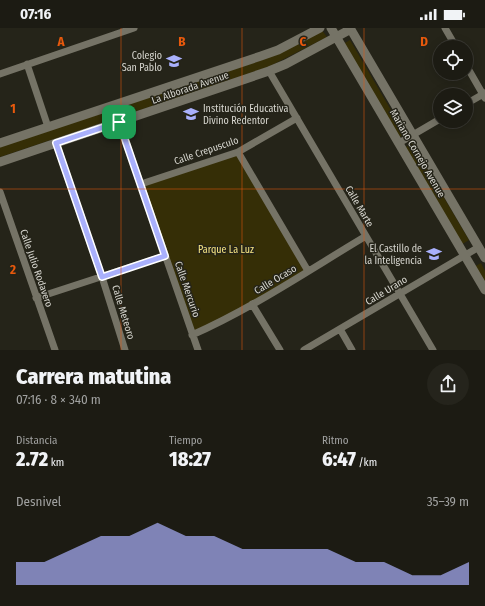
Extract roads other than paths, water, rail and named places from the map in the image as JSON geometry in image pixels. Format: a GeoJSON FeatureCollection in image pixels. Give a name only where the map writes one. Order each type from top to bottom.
{"type":"FeatureCollection","features":[{"type":"Feature","properties":{"kind":"main road","name":"La Alborada Avenue"},"geometry":{"type":"LineString","coordinates":[[0,143],[278,50],[320,28]]}},
{"type":"Feature","properties":{"kind":"main road","name":"Mariano Cornejo Avenue"},"geometry":{"type":"LineString","coordinates":[[332,28],[485,290]]}},
{"type":"Feature","properties":{"kind":"main road","name":"La Alborada Avenue"},"geometry":{"type":"LineString","coordinates":[[0,162],[269,71],[337,37],[351,28]]}},
{"type":"Feature","properties":{"kind":"main road","name":"Mariano Cornejo Avenue"},"geometry":{"type":"LineString","coordinates":[[351,28],[485,258]]}},
{"type":"Feature","properties":{"kind":"street"},"geometry":{"type":"LineString","coordinates":[[0,74],[134,28]]}},
{"type":"Feature","properties":{"kind":"street"},"geometry":{"type":"LineString","coordinates":[[444,28],[452,40]]}},
{"type":"Feature","properties":{"kind":"street"},"geometry":{"type":"LineString","coordinates":[[27,64],[48,127]]}},
{"type":"Feature","properties":{"kind":"street","name":"Calle Marte"},"geometry":{"type":"LineString","coordinates":[[269,71],[433,350]]}},
{"type":"Feature","properties":{"kind":"street"},"geometry":{"type":"LineString","coordinates":[[473,77],[484,95],[473,100]]}},
{"type":"Feature","properties":{"kind":"street","name":"Calle Crepusculo"},"geometry":{"type":"LineString","coordinates":[[141,184],[238,152],[297,118]]}},
{"type":"Feature","properties":{"kind":"street","name":"Calle Mercurio"},"geometry":{"type":"LineString","coordinates":[[119,122],[198,350]]}},
{"type":"Feature","properties":{"kind":"street"},"geometry":{"type":"LineString","coordinates":[[399,143],[433,123]]}},
{"type":"Feature","properties":{"kind":"street","name":"Calle Meteoro"},"geometry":{"type":"LineString","coordinates":[[56,143],[102,277],[125,350]]}},
{"type":"Feature","properties":{"kind":"street"},"geometry":{"type":"LineString","coordinates":[[238,152],[308,271]]}},
{"type":"Feature","properties":{"kind":"street","name":"Calle Julio Rodavero"},"geometry":{"type":"LineString","coordinates":[[0,192],[55,350]]}},
{"type":"Feature","properties":{"kind":"street","name":"Calle Ocaso"},"geometry":{"type":"LineString","coordinates":[[192,335],[217,324],[366,236]]}},
{"type":"Feature","properties":{"kind":"street","name":"Calle Urano"},"geometry":{"type":"LineString","coordinates":[[304,350],[479,247]]}},
{"type":"Feature","properties":{"kind":"street"},"geometry":{"type":"LineString","coordinates":[[36,298],[165,256]]}},
{"type":"Feature","properties":{"kind":"street"},"geometry":{"type":"LineString","coordinates":[[252,304],[280,350]]}},
{"type":"Feature","properties":{"kind":"street"},"geometry":{"type":"LineString","coordinates":[[340,329],[352,350]]}},
{"type":"Feature","properties":{"kind":"place","name":"Colegio San Pablo"},"geometry":{"type":"Point","coordinates":[174,61]}},
{"type":"Feature","properties":{"kind":"place","name":"Institución Educativa Divino Redentor"},"geometry":{"type":"Point","coordinates":[191,114]}},
{"type":"Feature","properties":{"kind":"place","name":"El Castillo de la Inteligencia"},"geometry":{"type":"Point","coordinates":[434,254]}},
{"type":"Feature","properties":{"kind":"park label","name":"Parque La Luz"},"geometry":{"type":"Point","coordinates":[226,249]}}]}
